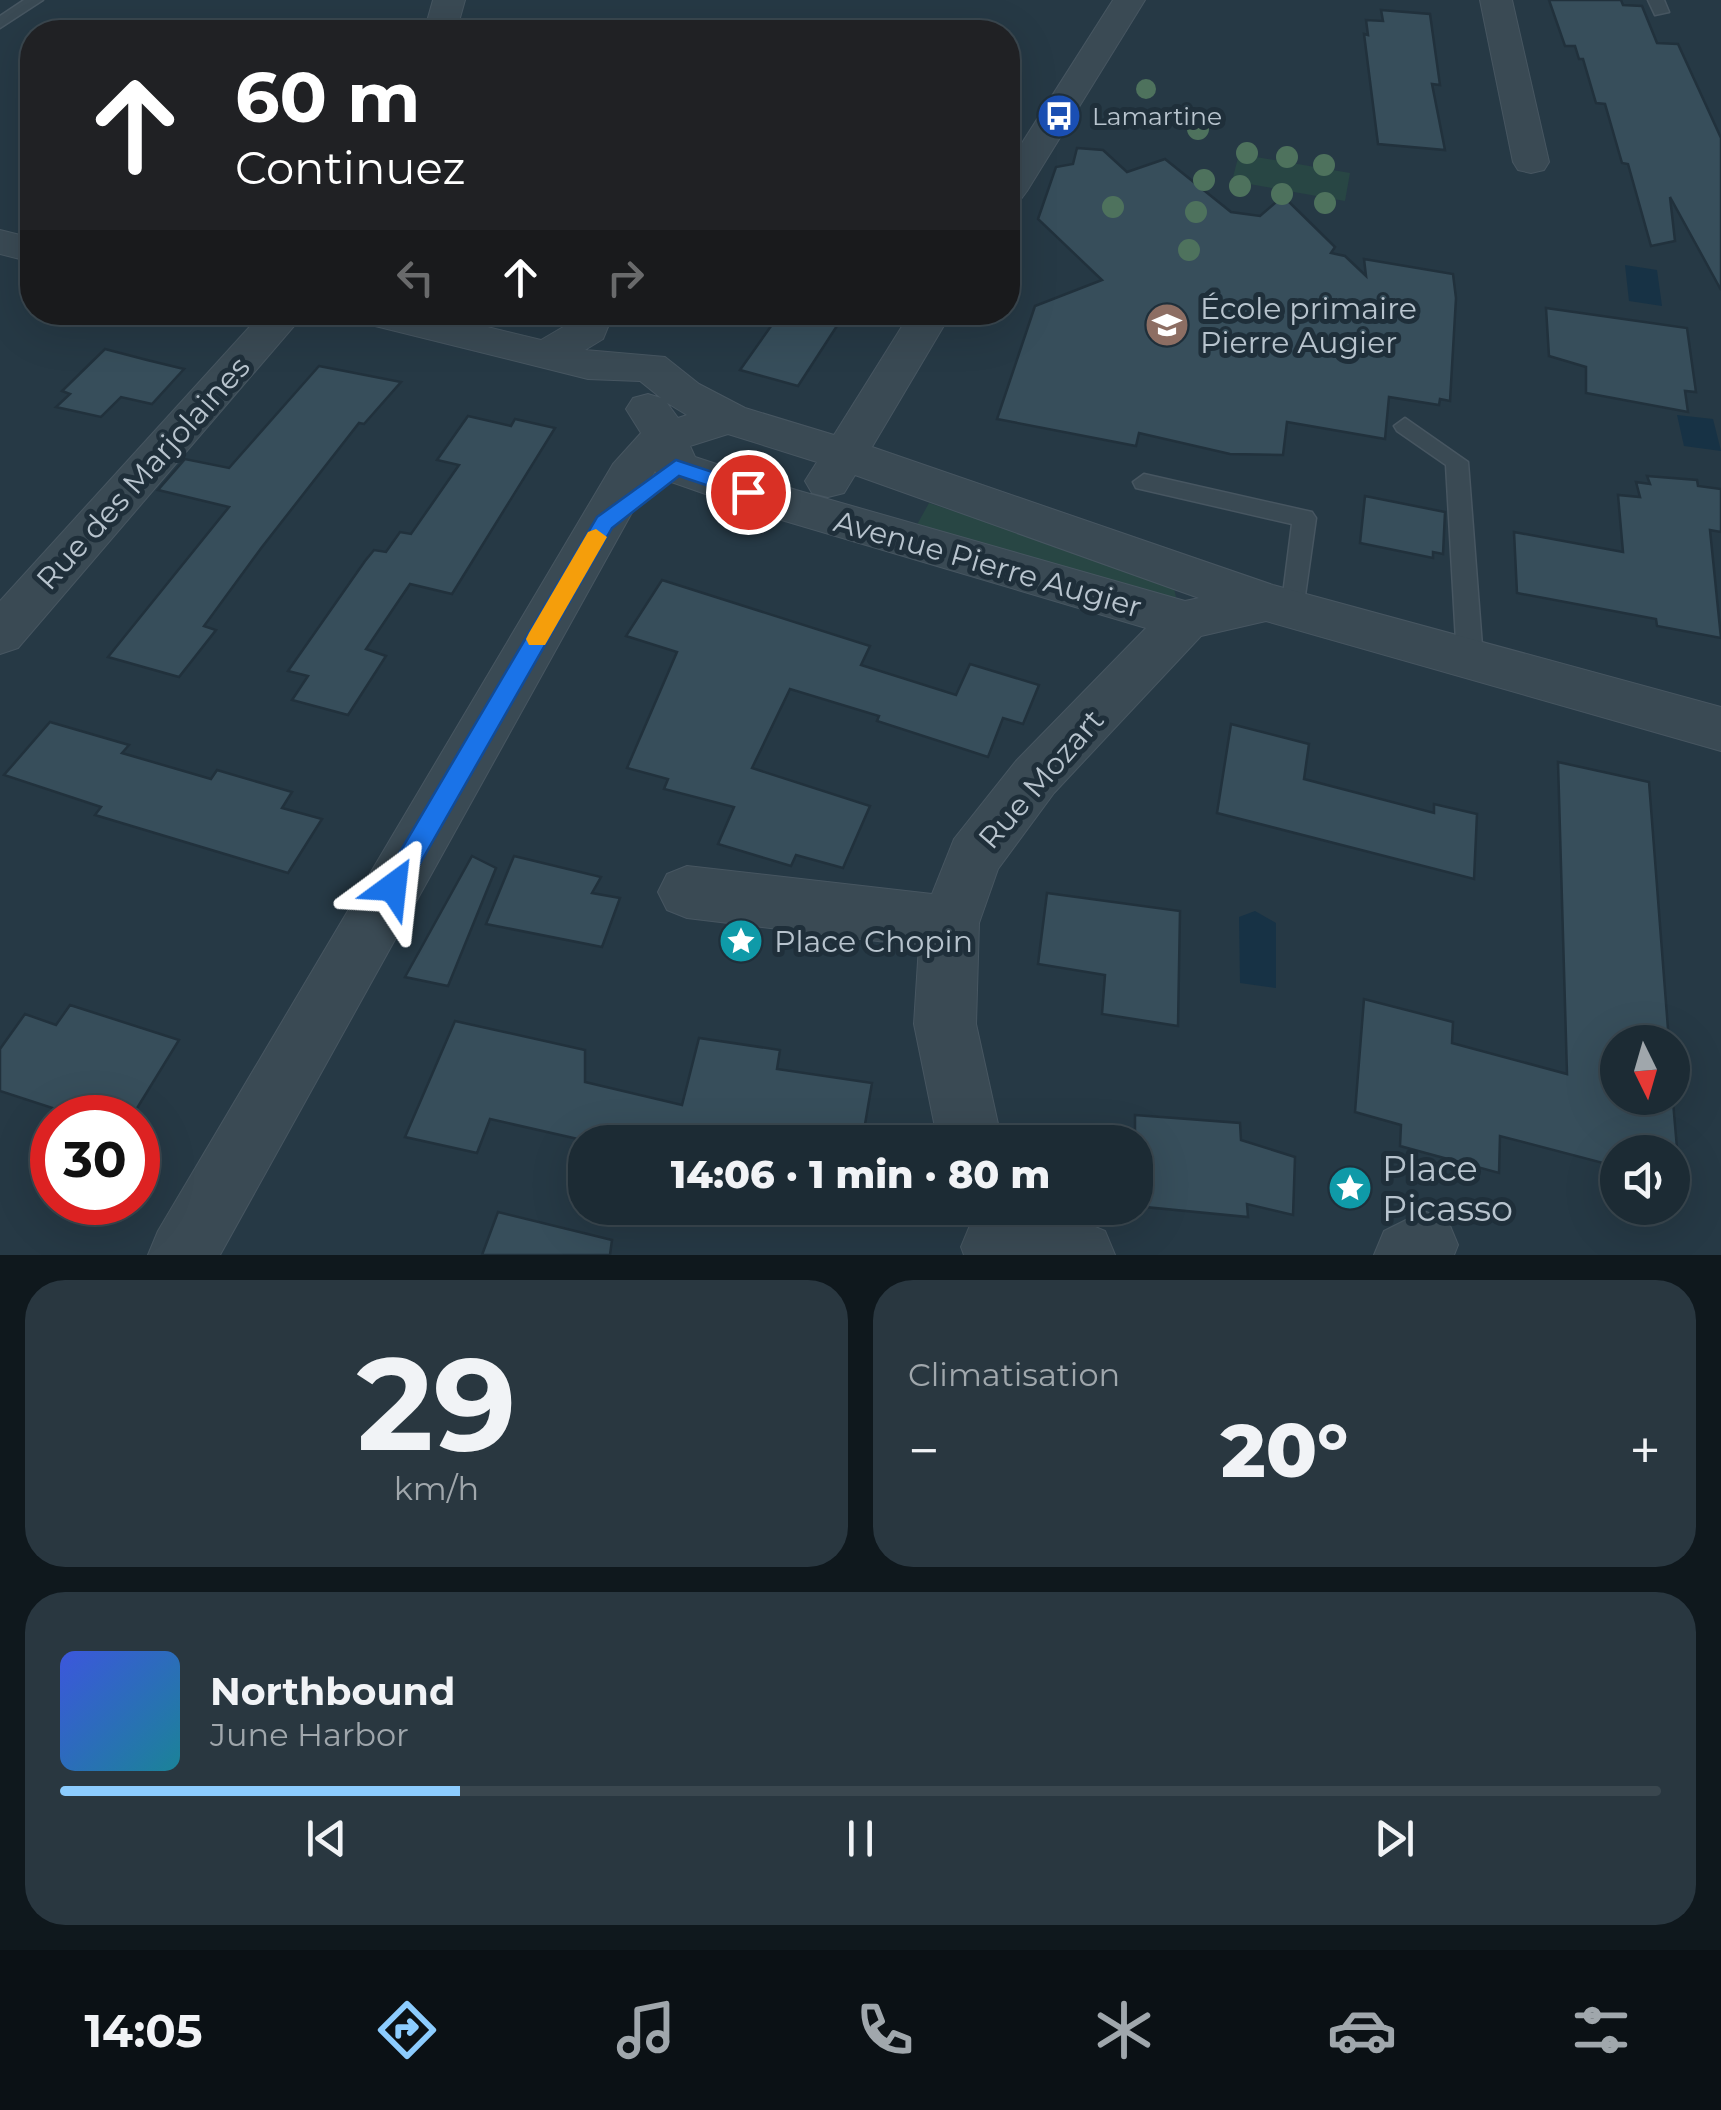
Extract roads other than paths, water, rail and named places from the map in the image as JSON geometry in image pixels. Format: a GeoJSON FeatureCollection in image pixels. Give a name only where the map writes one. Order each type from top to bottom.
{"type":"FeatureCollection","features":[{"type":"Feature","properties":{"kind":"street"},"geometry":{"type":"LineString","coordinates":[[1020,174],[1130,0]]}},
{"type":"Feature","properties":{"kind":"street"},"geometry":{"type":"LineString","coordinates":[[1496,0],[1530,162]]}},
{"type":"Feature","properties":{"kind":"street","name":"Rue des Marjolaines"},"geometry":{"type":"LineString","coordinates":[[0,634],[274,325]]}},
{"type":"Feature","properties":{"kind":"street"},"geometry":{"type":"LineString","coordinates":[[423,325],[567,360],[650,367]]}},
{"type":"Feature","properties":{"kind":"street"},"geometry":{"type":"LineString","coordinates":[[567,360],[590,325]]}},
{"type":"Feature","properties":{"kind":"street"},"geometry":{"type":"LineString","coordinates":[[623,325],[650,367]]}},
{"type":"Feature","properties":{"kind":"street"},"geometry":{"type":"LineString","coordinates":[[784,504],[826,483],[841,453],[924,325]]}},
{"type":"Feature","properties":{"kind":"street"},"geometry":{"type":"LineString","coordinates":[[567,360],[645,406],[660,425],[669,451]]}},
{"type":"Feature","properties":{"kind":"street","name":"Avenue Pierre Augier"},"geometry":{"type":"LineString","coordinates":[[650,367],[684,394],[729,418],[841,453],[1279,606],[1721,729]]}},
{"type":"Feature","properties":{"kind":"street"},"geometry":{"type":"LineString","coordinates":[[182,1255],[604,523],[669,451],[729,418]]}},
{"type":"Feature","properties":{"kind":"street","name":"Avenue Pierre Augier"},"geometry":{"type":"LineString","coordinates":[[669,451],[784,504],[1185,620],[1279,606]]}},
{"type":"Feature","properties":{"kind":"street","name":"Rue Mozart"},"geometry":{"type":"LineString","coordinates":[[966,1125],[945,1024],[950,923],[974,858],[1035,777],[1185,620]]}},
{"type":"Feature","properties":{"kind":"street"},"geometry":{"type":"LineString","coordinates":[[687,892],[950,923]]}},
{"type":"Feature","properties":{"kind":"street"},"geometry":{"type":"LineString","coordinates":[[992,1237],[1081,1255]]}},
{"type":"Feature","properties":{"kind":"lane"},"geometry":{"type":"LineString","coordinates":[[0,23],[35,0]]}},
{"type":"Feature","properties":{"kind":"lane"},"geometry":{"type":"LineString","coordinates":[[1405,426],[1457,462],[1470,659]]}},
{"type":"Feature","properties":{"kind":"lane"},"geometry":{"type":"LineString","coordinates":[[1144,482],[1304,518],[1279,606]]}},
{"type":"Feature","properties":{"kind":"water"},"geometry":{"type":"Polygon","coordinates":[[[1625,265],[1657,270],[1662,306],[1629,301],[1625,265]]]}},
{"type":"Feature","properties":{"kind":"water"},"geometry":{"type":"Polygon","coordinates":[[[1677,415],[1713,419],[1721,451],[1684,446],[1677,415]]]}},
{"type":"Feature","properties":{"kind":"water"},"geometry":{"type":"Polygon","coordinates":[[[1255,911],[1276,923],[1276,988],[1240,983],[1239,917],[1255,911]]]}},
{"type":"Feature","properties":{"kind":"place","name":"Lamartine"},"geometry":{"type":"Point","coordinates":[1059,116]}},
{"type":"Feature","properties":{"kind":"place","name":"École primaire Pierre Augier"},"geometry":{"type":"Point","coordinates":[1167,325]}},
{"type":"Feature","properties":{"kind":"place","name":"Place Chopin"},"geometry":{"type":"Point","coordinates":[741,941]}},
{"type":"Feature","properties":{"kind":"place","name":"Place Picasso"},"geometry":{"type":"Point","coordinates":[1350,1188]}}]}
